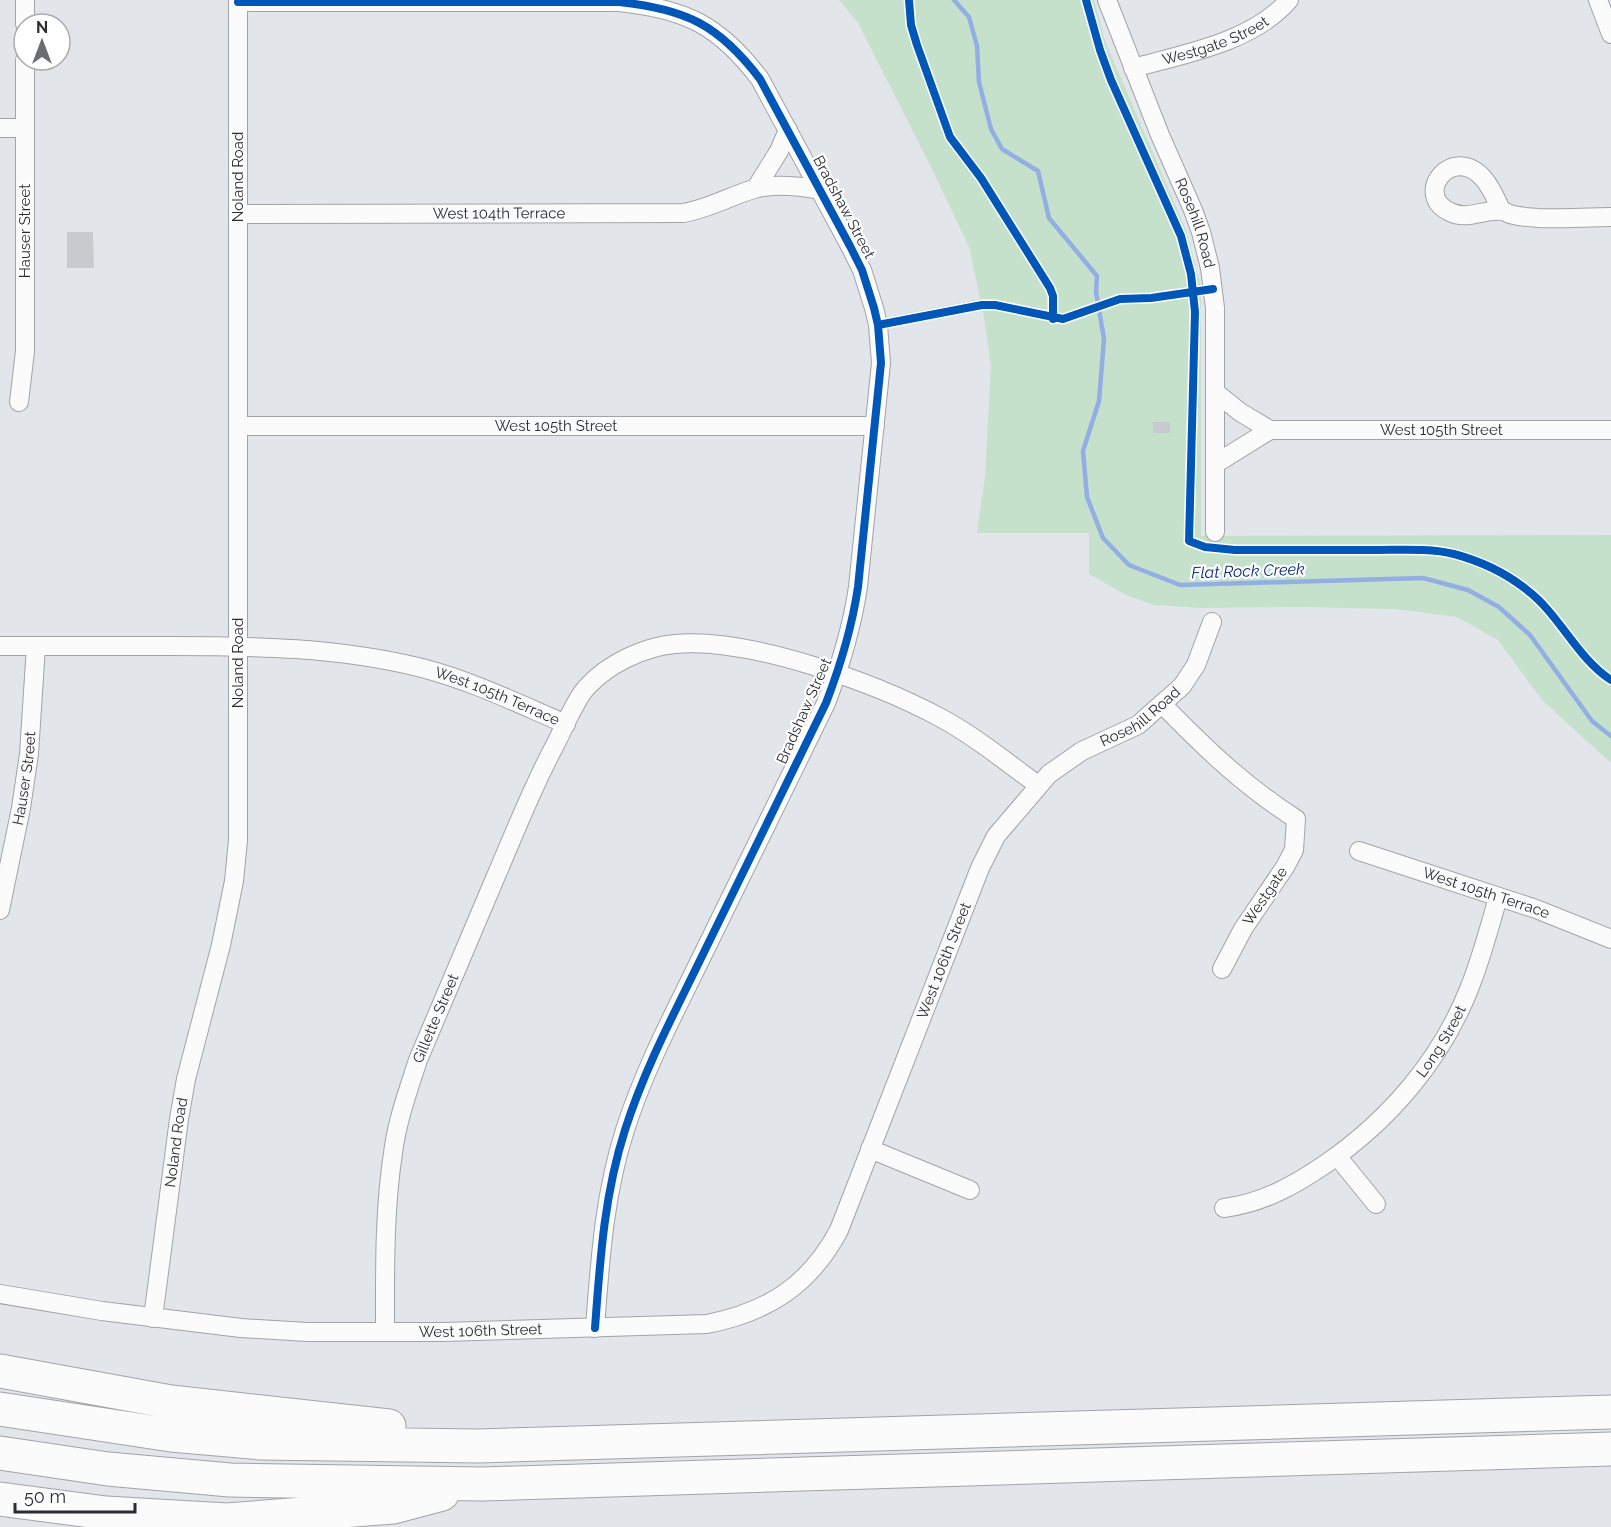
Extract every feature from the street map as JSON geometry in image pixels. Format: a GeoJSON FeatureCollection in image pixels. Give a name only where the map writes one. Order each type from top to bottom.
{"type":"FeatureCollection","features":[{"type":"Feature","properties":{"kind":"highway"},"geometry":{"type":"LineString","coordinates":[[0,1371],[171,1402],[389,1426],[478,1446]]}},
{"type":"Feature","properties":{"kind":"highway"},"geometry":{"type":"LineString","coordinates":[[0,1409],[171,1435],[261,1443],[478,1446],[1611,1412]]}},
{"type":"Feature","properties":{"kind":"highway"},"geometry":{"type":"LineString","coordinates":[[0,1453],[108,1469],[230,1480],[482,1484],[1611,1449]]}},
{"type":"Feature","properties":{"kind":"highway"},"geometry":{"type":"LineString","coordinates":[[0,1499],[106,1513],[227,1520],[393,1507],[482,1484]]}},
{"type":"Feature","properties":{"kind":"street","name":"Rosehill Road"},"geometry":{"type":"LineString","coordinates":[[1107,0],[1201,232],[1210,268],[1215,308],[1215,532]]}},
{"type":"Feature","properties":{"kind":"street","name":"Westgate Street"},"geometry":{"type":"LineString","coordinates":[[1133,68],[1230,39],[1268,20],[1289,0]]}},
{"type":"Feature","properties":{"kind":"street"},"geometry":{"type":"LineString","coordinates":[[1598,0],[1611,34]]}},
{"type":"Feature","properties":{"kind":"street","name":"Bradshaw Street"},"geometry":{"type":"LineString","coordinates":[[238,1],[619,2],[650,6],[697,20],[742,56],[760,79],[862,270],[878,325],[881,363],[853,620],[826,703],[643,1082],[625,1131],[610,1189],[601,1241],[596,1328]]}},
{"type":"Feature","properties":{"kind":"street","name":"Noland Road"},"geometry":{"type":"LineString","coordinates":[[153,1318],[181,1109],[234,881],[238,840],[238,1]]}},
{"type":"Feature","properties":{"kind":"street","name":"Hauser Street"},"geometry":{"type":"LineString","coordinates":[[19,402],[25,351],[25,72]]}},
{"type":"Feature","properties":{"kind":"street"},"geometry":{"type":"LineString","coordinates":[[0,128],[25,128]]}},
{"type":"Feature","properties":{"kind":"street"},"geometry":{"type":"LineString","coordinates":[[756,188],[779,152],[788,130]]}},
{"type":"Feature","properties":{"kind":"street","name":"West 104th Terrace"},"geometry":{"type":"LineString","coordinates":[[238,214],[684,213],[698,211],[756,188],[800,186],[820,190]]}},
{"type":"Feature","properties":{"kind":"street"},"geometry":{"type":"LineString","coordinates":[[1501,210],[1512,215],[1538,218],[1611,217]]}},
{"type":"Feature","properties":{"kind":"street"},"geometry":{"type":"LineString","coordinates":[[1215,392],[1240,412],[1270,430],[1215,464]]}},
{"type":"Feature","properties":{"kind":"street","name":"West 105th Street"},"geometry":{"type":"LineString","coordinates":[[238,426],[875,426]]}},
{"type":"Feature","properties":{"kind":"street","name":"West 105th Street"},"geometry":{"type":"LineString","coordinates":[[1270,430],[1611,430]]}},
{"type":"Feature","properties":{"kind":"street","name":"Rosehill Road"},"geometry":{"type":"LineString","coordinates":[[1038,785],[1064,761],[1138,725],[1182,686],[1196,665],[1212,622]]}},
{"type":"Feature","properties":{"kind":"street","name":"West 105th Terrace"},"geometry":{"type":"LineString","coordinates":[[0,646],[238,646],[304,649],[366,656],[423,669],[481,688],[566,724],[585,688],[607,669],[633,656],[662,646],[706,644],[727,646],[775,656],[876,688],[972,736],[1038,785]]}},
{"type":"Feature","properties":{"kind":"street","name":"Hauser Street"},"geometry":{"type":"LineString","coordinates":[[0,910],[21,808],[29,754],[36,646]]}},
{"type":"Feature","properties":{"kind":"street","name":"Westgate"},"geometry":{"type":"LineString","coordinates":[[1162,704],[1210,754],[1248,787],[1296,819],[1294,850],[1243,929],[1222,969]]}},
{"type":"Feature","properties":{"kind":"street","name":"Gillette Street"},"geometry":{"type":"LineString","coordinates":[[385,1332],[386,1214],[393,1152],[403,1104],[418,1060],[539,775],[566,724]]}},
{"type":"Feature","properties":{"kind":"street","name":"West 106th Street"},"geometry":{"type":"LineString","coordinates":[[0,1294],[153,1318],[241,1328],[307,1332],[707,1324],[747,1314],[779,1298],[812,1270],[831,1244],[980,868],[996,836],[1038,785]]}},
{"type":"Feature","properties":{"kind":"street","name":"West 105th Terrace"},"geometry":{"type":"LineString","coordinates":[[1359,851],[1546,913],[1611,939]]}},
{"type":"Feature","properties":{"kind":"street","name":"Long Street"},"geometry":{"type":"LineString","coordinates":[[1224,1208],[1264,1199],[1308,1176],[1371,1130],[1395,1106],[1423,1071],[1469,990],[1498,898]]}},
{"type":"Feature","properties":{"kind":"street"},"geometry":{"type":"LineString","coordinates":[[870,1149],[970,1190]]}},
{"type":"Feature","properties":{"kind":"street"},"geometry":{"type":"LineString","coordinates":[[1337,1156],[1376,1204]]}},
{"type":"Feature","properties":{"kind":"green space"},"geometry":{"type":"Polygon","coordinates":[[[839,0],[1094,0],[1105,41],[1186,230],[1201,287],[1201,536],[1611,535],[1611,763],[1542,700],[1498,640],[1457,617],[1396,609],[1201,608],[1154,605],[1126,595],[1089,574],[1089,533],[977,533],[985,476],[991,365],[983,311],[889,328],[887,317],[980,299],[970,249],[858,23],[839,0]]]}},
{"type":"Feature","properties":{"kind":"building"},"geometry":{"type":"Polygon","coordinates":[[[67,232],[93,232],[94,268],[67,268],[67,232]]]}},
{"type":"Feature","properties":{"kind":"building"},"geometry":{"type":"Polygon","coordinates":[[[1153,422],[1170,422],[1170,433],[1153,433],[1153,422]]]}},
{"type":"Feature","properties":{"kind":"waterway","name":"Flat Rock Creek"},"geometry":{"type":"LineString","coordinates":[[954,0],[969,17],[977,46],[979,82],[991,129],[1002,149],[1038,171],[1049,218],[1097,276],[1096,292],[1104,339],[1099,401],[1083,451],[1087,497],[1103,538],[1129,565],[1180,585],[1423,578],[1468,590],[1499,607],[1530,635],[1592,721],[1611,736]]}},
{"type":"Feature","properties":{"kind":"cycle path"},"geometry":{"type":"LineString","coordinates":[[909,0],[911,25],[950,137],[981,178],[1050,288],[1053,296],[1053,319]]}},
{"type":"Feature","properties":{"kind":"cycle path"},"geometry":{"type":"LineString","coordinates":[[1086,0],[1111,80],[1181,236],[1191,274],[1195,312],[1189,541],[1205,547],[1235,550],[1415,550],[1445,552],[1464,557],[1502,573],[1539,600],[1588,660],[1611,680]]}},
{"type":"Feature","properties":{"kind":"cycle path"},"geometry":{"type":"LineString","coordinates":[[238,2],[619,2],[664,9],[699,23],[730,45],[760,79],[862,270],[874,308],[878,325],[881,363],[853,617],[826,703],[662,1038],[633,1107],[612,1179],[601,1253],[595,1328]]}},
{"type":"Feature","properties":{"kind":"cycle path"},"geometry":{"type":"LineString","coordinates":[[878,325],[982,305],[995,305],[1063,319],[1120,299],[1151,298],[1213,289]]}}]}
